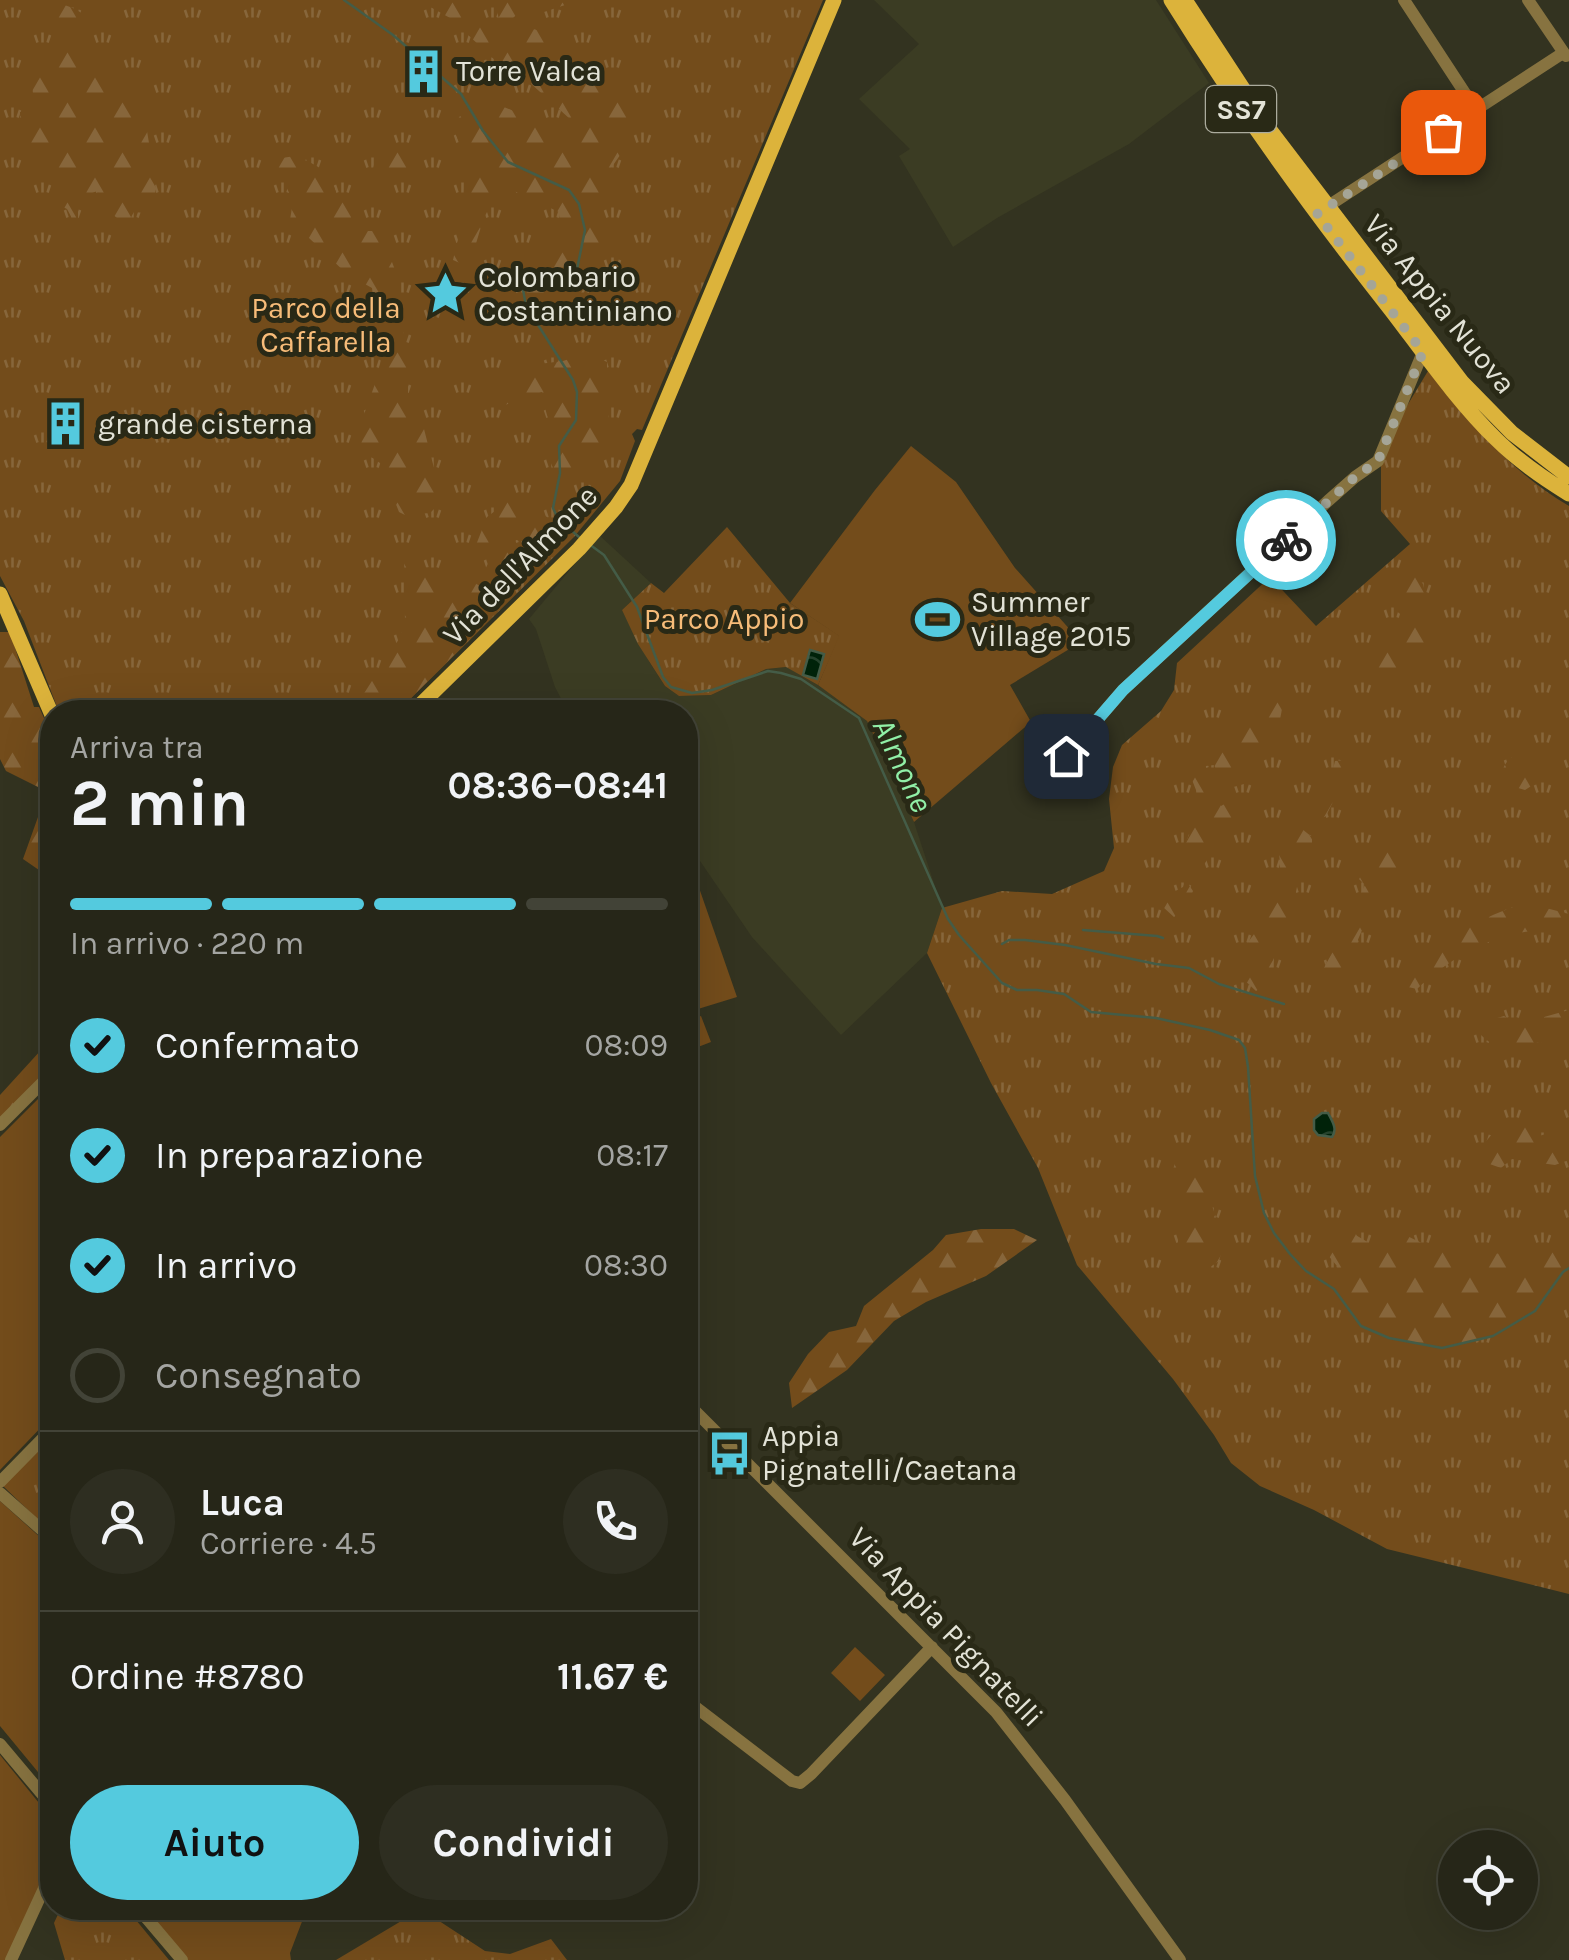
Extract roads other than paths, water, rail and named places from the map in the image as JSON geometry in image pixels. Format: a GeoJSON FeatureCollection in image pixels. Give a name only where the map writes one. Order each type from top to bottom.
{"type":"FeatureCollection","features":[{"type":"Feature","properties":{"kind":"main road","name":"Via dell'Almone"},"geometry":{"type":"LineString","coordinates":[[425,700],[616,507],[642,462],[834,0]]}},
{"type":"Feature","properties":{"kind":"main road","name":"Via Appia Nuova"},"geometry":{"type":"LineString","coordinates":[[1171,0],[1239,105],[1471,392],[1512,433],[1569,476]]}},
{"type":"Feature","properties":{"kind":"main road","name":"Via Appia Nuova"},"geometry":{"type":"LineString","coordinates":[[1185,0],[1322,210],[1423,352],[1497,440],[1533,471],[1569,494]]}},
{"type":"Feature","properties":{"kind":"main road"},"geometry":{"type":"LineString","coordinates":[[0,594],[46,700]]}},
{"type":"Feature","properties":{"kind":"street"},"geometry":{"type":"LineString","coordinates":[[1404,0],[1476,110]]}},
{"type":"Feature","properties":{"kind":"street"},"geometry":{"type":"LineString","coordinates":[[1322,210],[1566,55],[1528,0]]}},
{"type":"Feature","properties":{"kind":"street"},"geometry":{"type":"LineString","coordinates":[[1066,756],[1123,690],[1329,500],[1378,461],[1423,352]]}},
{"type":"Feature","properties":{"kind":"street"},"geometry":{"type":"LineString","coordinates":[[0,1125],[40,1084]]}},
{"type":"Feature","properties":{"kind":"street","name":"Via Appia Pignatelli"},"geometry":{"type":"LineString","coordinates":[[698,1413],[1015,1734],[1180,1960]]}},
{"type":"Feature","properties":{"kind":"street"},"geometry":{"type":"LineString","coordinates":[[0,1482],[40,1441]]}},
{"type":"Feature","properties":{"kind":"street"},"geometry":{"type":"LineString","coordinates":[[0,1493],[40,1528]]}},
{"type":"Feature","properties":{"kind":"street"},"geometry":{"type":"LineString","coordinates":[[698,1709],[792,1782],[800,1783],[932,1647]]}},
{"type":"Feature","properties":{"kind":"street"},"geometry":{"type":"LineString","coordinates":[[0,1744],[40,1792]]}},
{"type":"Feature","properties":{"kind":"street"},"geometry":{"type":"LineString","coordinates":[[11,1960],[40,1897]]}},
{"type":"Feature","properties":{"kind":"street"},"geometry":{"type":"LineString","coordinates":[[148,1920],[182,1960]]}},
{"type":"Feature","properties":{"kind":"water"},"geometry":{"type":"Polygon","coordinates":[[[810,650],[824,654],[817,679],[803,675],[810,650]]]}},
{"type":"Feature","properties":{"kind":"water"},"geometry":{"type":"Polygon","coordinates":[[[1328,1113],[1333,1122],[1332,1137],[1318,1135],[1314,1130],[1314,1119],[1328,1113]]]}},
{"type":"Feature","properties":{"kind":"waterway","name":"Almone"},"geometry":{"type":"LineString","coordinates":[[344,0],[393,35],[461,94],[508,162],[569,190],[579,204],[585,230],[577,269],[568,278],[528,274],[521,278],[526,306],[577,392],[576,420],[559,446],[560,473],[553,508],[558,519],[579,537]]}},
{"type":"Feature","properties":{"kind":"waterway","name":"Almone"},"geometry":{"type":"LineString","coordinates":[[589,544],[604,555],[637,607],[663,677],[671,687],[692,693],[768,671],[781,673],[801,679],[859,718],[948,919],[1002,983],[1017,990],[1064,994],[1091,1012],[1156,1018],[1239,1040],[1245,1048],[1248,1067],[1255,1176],[1264,1213],[1290,1254],[1306,1271],[1334,1289],[1361,1326],[1389,1338],[1442,1348],[1493,1336],[1535,1311],[1569,1268]]}},
{"type":"Feature","properties":{"kind":"waterway"},"geometry":{"type":"LineString","coordinates":[[1083,930],[1163,938]]}},
{"type":"Feature","properties":{"kind":"waterway"},"geometry":{"type":"LineString","coordinates":[[1002,944],[1025,940],[1065,945],[1189,968],[1219,984],[1284,1004]]}},
{"type":"Feature","properties":{"kind":"place","name":"Torre Valca"},"geometry":{"type":"Point","coordinates":[423,71]}},
{"type":"Feature","properties":{"kind":"place","name":"Colombario Costantiniano"},"geometry":{"type":"Point","coordinates":[445,294]}},
{"type":"Feature","properties":{"kind":"place","name":"grande cisterna"},"geometry":{"type":"Point","coordinates":[65,424]}},
{"type":"Feature","properties":{"kind":"place","name":"Summer Village 2015"},"geometry":{"type":"Point","coordinates":[938,619]}},
{"type":"Feature","properties":{"kind":"place","name":"Appia Pignatelli/Caetana"},"geometry":{"type":"Point","coordinates":[729,1453]}},
{"type":"Feature","properties":{"kind":"park label","name":"Parco della Caffarella"},"geometry":{"type":"Point","coordinates":[326,325]}},
{"type":"Feature","properties":{"kind":"park label","name":"Parco Appio"},"geometry":{"type":"Point","coordinates":[724,619]}}]}
